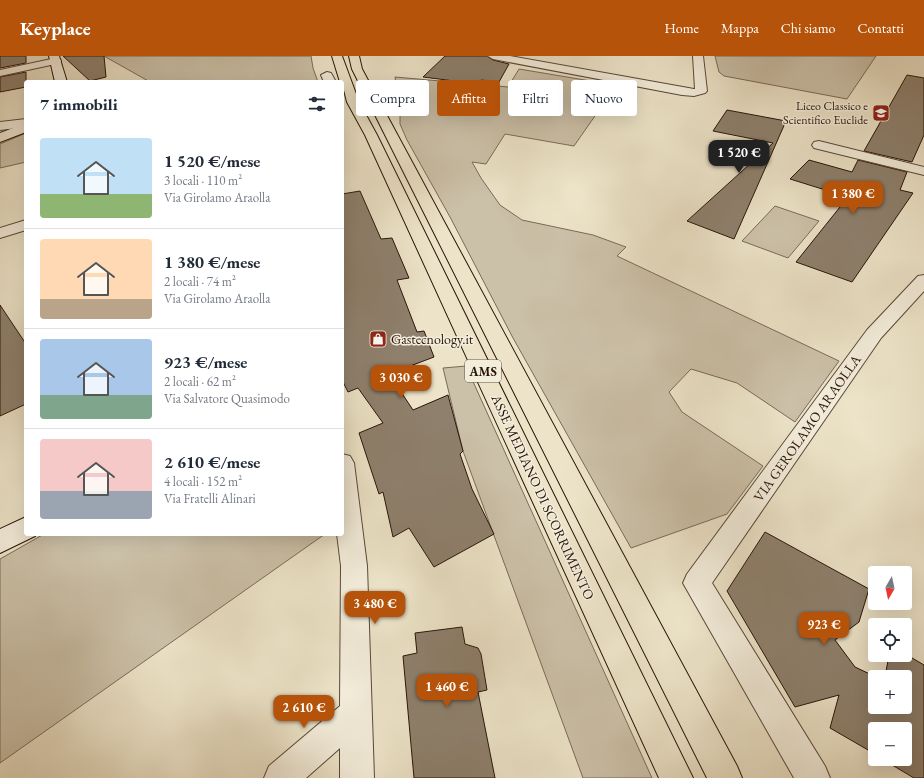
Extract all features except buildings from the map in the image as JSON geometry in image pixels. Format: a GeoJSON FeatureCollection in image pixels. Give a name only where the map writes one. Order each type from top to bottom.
{"type":"FeatureCollection","features":[{"type":"Feature","properties":{"kind":"highway","name":"ASSE MEDIANO DI SCORRIMENTO"},"geometry":{"type":"LineString","coordinates":[[337,56],[382,157],[676,778]]}},
{"type":"Feature","properties":{"kind":"highway"},"geometry":{"type":"LineString","coordinates":[[323,62],[345,75]]}},
{"type":"Feature","properties":{"kind":"highway","name":"ASSE MEDIANO DI SCORRIMENTO"},"geometry":{"type":"LineString","coordinates":[[345,75],[645,623],[725,778]]}},
{"type":"Feature","properties":{"kind":"street"},"geometry":{"type":"LineString","coordinates":[[493,56],[694,93],[701,91],[698,56]]}},
{"type":"Feature","properties":{"kind":"street"},"geometry":{"type":"LineString","coordinates":[[0,73],[55,58],[60,80]]}},
{"type":"Feature","properties":{"kind":"street"},"geometry":{"type":"LineString","coordinates":[[0,126],[24,123]]}},
{"type":"Feature","properties":{"kind":"street"},"geometry":{"type":"LineString","coordinates":[[0,138],[24,128]]}},
{"type":"Feature","properties":{"kind":"street"},"geometry":{"type":"LineString","coordinates":[[819,146],[924,171]]}},
{"type":"Feature","properties":{"kind":"street"},"geometry":{"type":"LineString","coordinates":[[0,233],[24,226]]}},
{"type":"Feature","properties":{"kind":"street","name":"VIA GEROLAMO ARAOLLA"},"geometry":{"type":"LineString","coordinates":[[812,778],[697,582],[874,334],[924,280]]}},
{"type":"Feature","properties":{"kind":"street"},"geometry":{"type":"LineString","coordinates":[[344,479],[354,566],[357,778]]}},
{"type":"Feature","properties":{"kind":"street"},"geometry":{"type":"LineString","coordinates":[[0,542],[24,529]]}},
{"type":"Feature","properties":{"kind":"street"},"geometry":{"type":"LineString","coordinates":[[281,778],[355,714]]}},
{"type":"Feature","properties":{"kind":"shaded area"},"geometry":{"type":"Polygon","coordinates":[[[104,56],[311,56],[317,80],[146,80],[104,56]]]}},
{"type":"Feature","properties":{"kind":"shaded area"},"geometry":{"type":"Polygon","coordinates":[[[715,56],[876,56],[847,99],[724,76],[719,72],[715,56]]]}},
{"type":"Feature","properties":{"kind":"shaded area"},"geometry":{"type":"Polygon","coordinates":[[[519,69],[585,80],[571,80],[571,116],[595,116],[574,146],[505,134],[486,164],[472,162],[500,205],[522,220],[593,235],[626,247],[617,256],[839,361],[795,422],[737,383],[691,369],[669,392],[682,412],[763,466],[727,514],[631,548],[513,338],[450,217],[407,140],[400,124],[400,116],[429,116],[429,80],[437,81],[437,116],[500,116],[500,86],[508,87],[508,116],[563,116],[563,80],[512,80],[519,69]]]}},
{"type":"Feature","properties":{"kind":"shaded area"},"geometry":{"type":"Polygon","coordinates":[[[395,77],[429,80],[395,80],[395,77]]]}},
{"type":"Feature","properties":{"kind":"shaded area"},"geometry":{"type":"Polygon","coordinates":[[[24,134],[24,162],[0,168],[0,144],[24,134]]]}},
{"type":"Feature","properties":{"kind":"shaded area"},"geometry":{"type":"Polygon","coordinates":[[[775,206],[819,221],[788,258],[742,241],[775,206]]]}},
{"type":"Feature","properties":{"kind":"shaded area"},"geometry":{"type":"Polygon","coordinates":[[[466,366],[652,778],[583,778],[463,451],[443,368],[466,366]]]}},
{"type":"Feature","properties":{"kind":"shaded area"},"geometry":{"type":"Polygon","coordinates":[[[40,536],[322,536],[0,763],[0,559],[40,536]]]}},
{"type":"Feature","properties":{"kind":"place","name":"Liceo Classico e Scientifico Euclide"},"geometry":{"type":"Point","coordinates":[881,113]}},
{"type":"Feature","properties":{"kind":"place","name":"Gastecnology.it"},"geometry":{"type":"Point","coordinates":[378,339]}}]}
